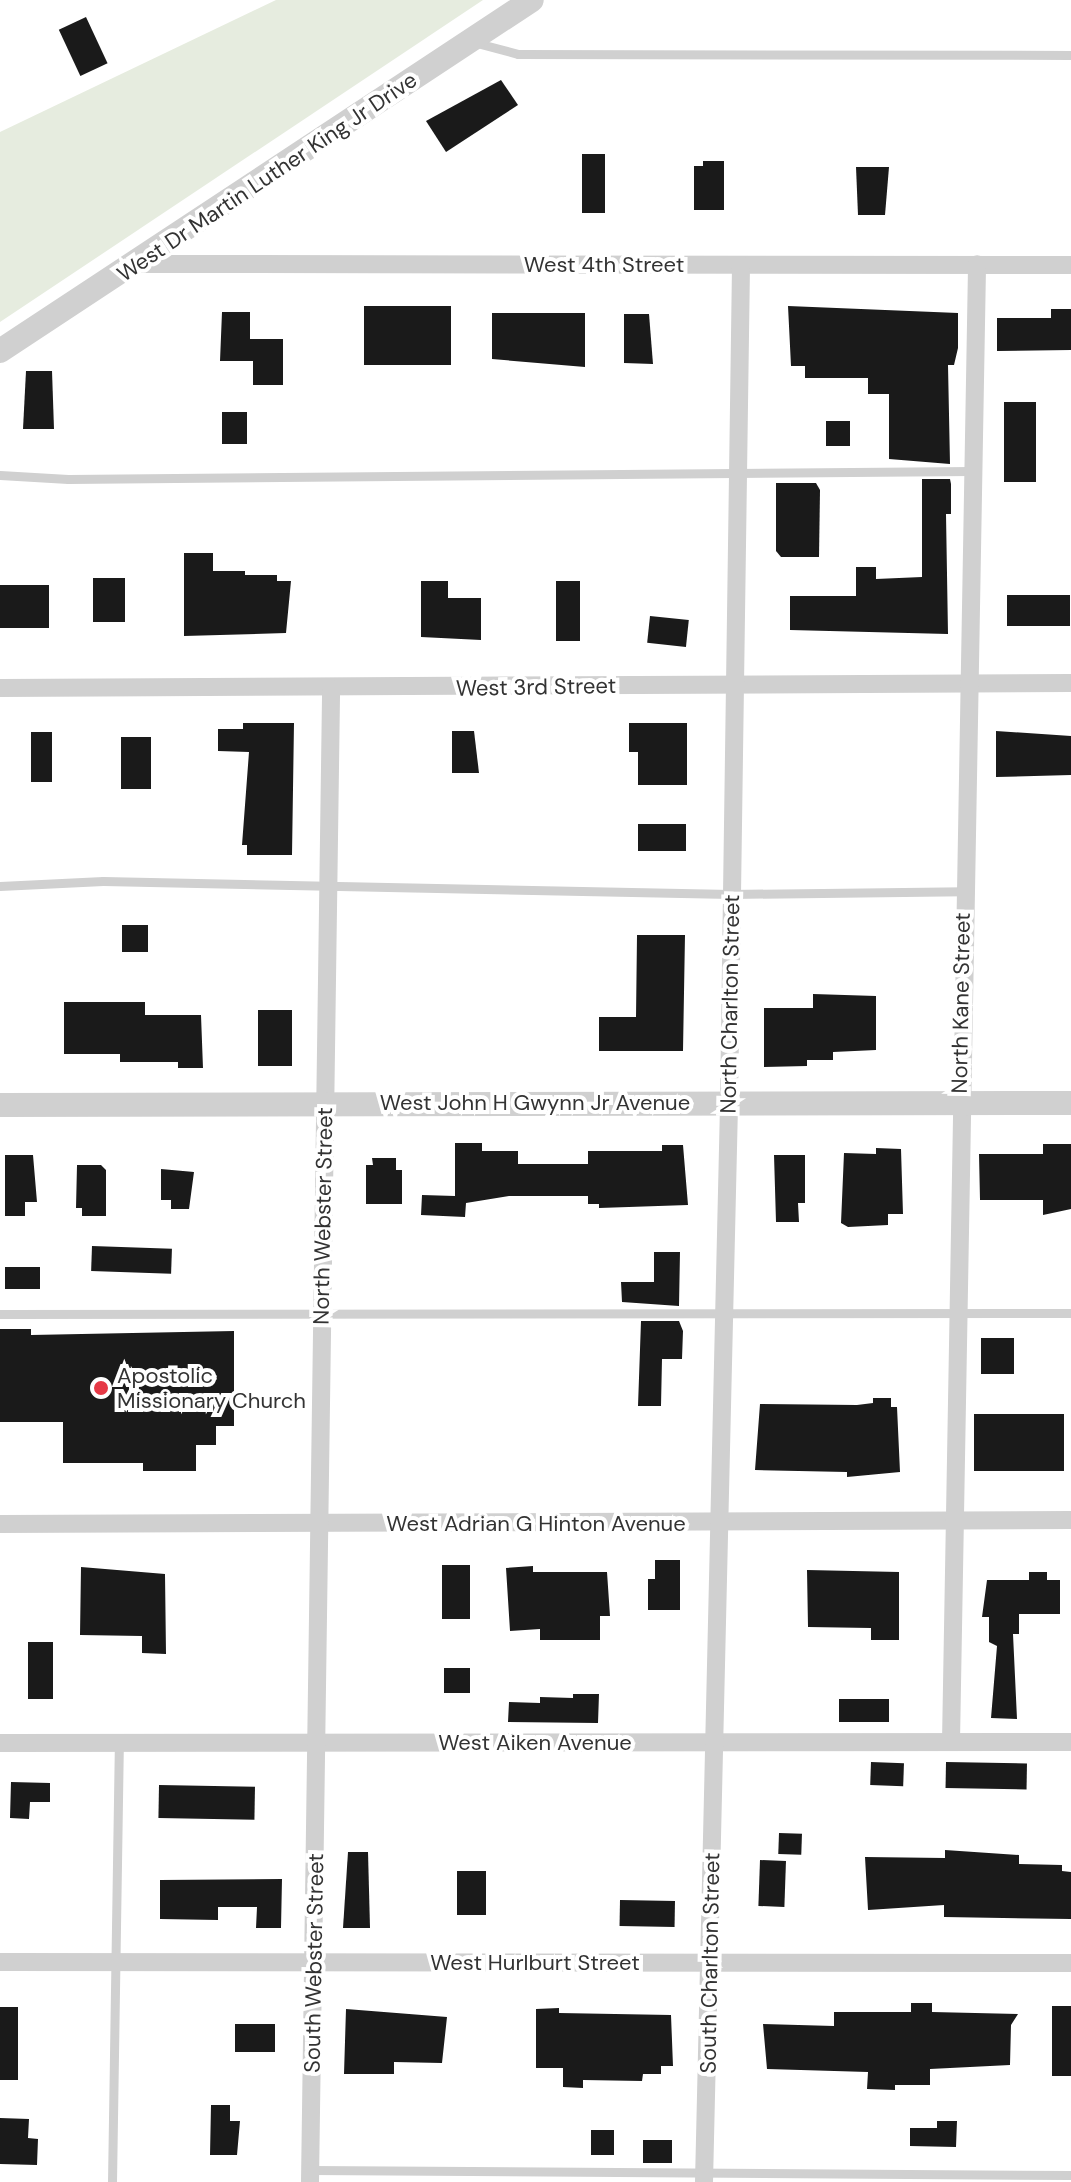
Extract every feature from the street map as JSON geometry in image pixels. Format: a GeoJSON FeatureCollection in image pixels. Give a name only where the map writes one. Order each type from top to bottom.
{"type":"FeatureCollection","features":[{"type":"Feature","properties":{"kind":"street","name":"West Dr Martin Luther King Jr Drive"},"geometry":{"type":"LineString","coordinates":[[0,351],[137,264],[532,0]]}},
{"type":"Feature","properties":{"kind":"street","name":"West 4th Street"},"geometry":{"type":"LineString","coordinates":[[137,264],[1071,265]]}},
{"type":"Feature","properties":{"kind":"street","name":"North Kane Street"},"geometry":{"type":"LineString","coordinates":[[951,1742],[959,1103],[977,264]]}},
{"type":"Feature","properties":{"kind":"street","name":"North Charlton Street"},"geometry":{"type":"LineString","coordinates":[[714,1743],[729,1104],[741,265]]}},
{"type":"Feature","properties":{"kind":"street","name":"West 3rd Street"},"geometry":{"type":"LineString","coordinates":[[0,688],[331,689],[1071,683]]}},
{"type":"Feature","properties":{"kind":"street","name":"North Webster Street"},"geometry":{"type":"LineString","coordinates":[[319,1743],[331,689]]}},
{"type":"Feature","properties":{"kind":"street","name":"West John H Gwynn Jr Avenue"},"geometry":{"type":"LineString","coordinates":[[0,1105],[1071,1103]]}},
{"type":"Feature","properties":{"kind":"street","name":"West Adrian G Hinton Avenue"},"geometry":{"type":"LineString","coordinates":[[0,1524],[1071,1520]]}},
{"type":"Feature","properties":{"kind":"street","name":"West Aiken Avenue"},"geometry":{"type":"LineString","coordinates":[[0,1743],[1071,1742]]}},
{"type":"Feature","properties":{"kind":"street","name":"South Webster Street"},"geometry":{"type":"LineString","coordinates":[[310,2176],[319,1743]]}},
{"type":"Feature","properties":{"kind":"street","name":"South Charlton Street"},"geometry":{"type":"LineString","coordinates":[[704,2178],[714,1743]]}},
{"type":"Feature","properties":{"kind":"street","name":"West Hurlburt Street"},"geometry":{"type":"LineString","coordinates":[[0,1962],[1071,1963]]}},
{"type":"Feature","properties":{"kind":"lane"},"geometry":{"type":"LineString","coordinates":[[470,41],[518,54],[1071,55]]}},
{"type":"Feature","properties":{"kind":"lane"},"geometry":{"type":"LineString","coordinates":[[0,475],[68,479],[737,469],[972,471]]}},
{"type":"Feature","properties":{"kind":"lane"},"geometry":{"type":"LineString","coordinates":[[0,886],[103,881],[731,894],[964,891]]}},
{"type":"Feature","properties":{"kind":"lane"},"geometry":{"type":"LineString","coordinates":[[0,1314],[1071,1313]]}},
{"type":"Feature","properties":{"kind":"lane"},"geometry":{"type":"LineString","coordinates":[[112,2182],[119,1742]]}},
{"type":"Feature","properties":{"kind":"lane"},"geometry":{"type":"LineString","coordinates":[[310,2176],[704,2178],[1071,2175]]}},
{"type":"Feature","properties":{"kind":"shaded area"},"geometry":{"type":"Polygon","coordinates":[[[276,0],[483,0],[0,322],[0,132],[276,0]]]}},
{"type":"Feature","properties":{"kind":"building"},"geometry":{"type":"Polygon","coordinates":[[[86,17],[108,63],[80,76],[59,30],[86,17]]]}},
{"type":"Feature","properties":{"kind":"building"},"geometry":{"type":"Polygon","coordinates":[[[501,80],[518,105],[446,152],[426,121],[501,80]]]}},
{"type":"Feature","properties":{"kind":"building"},"geometry":{"type":"Polygon","coordinates":[[[582,154],[605,154],[605,213],[582,213],[582,154]]]}},
{"type":"Feature","properties":{"kind":"building"},"geometry":{"type":"Polygon","coordinates":[[[703,161],[724,161],[724,210],[694,210],[694,166],[703,166],[703,161]]]}},
{"type":"Feature","properties":{"kind":"building"},"geometry":{"type":"Polygon","coordinates":[[[856,167],[889,167],[885,215],[858,215],[856,167]]]}},
{"type":"Feature","properties":{"kind":"building"},"geometry":{"type":"Polygon","coordinates":[[[364,306],[451,306],[451,365],[364,365],[364,306]]]}},
{"type":"Feature","properties":{"kind":"building"},"geometry":{"type":"Polygon","coordinates":[[[788,306],[958,313],[958,348],[954,365],[948,365],[950,464],[889,459],[889,394],[868,394],[868,378],[805,378],[805,366],[791,366],[788,306]]]}},
{"type":"Feature","properties":{"kind":"building"},"geometry":{"type":"Polygon","coordinates":[[[1051,309],[1071,309],[1071,350],[997,351],[997,318],[1051,318],[1051,309]]]}},
{"type":"Feature","properties":{"kind":"building"},"geometry":{"type":"Polygon","coordinates":[[[222,312],[250,312],[250,339],[283,339],[283,385],[253,385],[253,361],[220,361],[222,312]]]}},
{"type":"Feature","properties":{"kind":"building"},"geometry":{"type":"Polygon","coordinates":[[[492,313],[585,313],[585,367],[492,359],[492,313]]]}},
{"type":"Feature","properties":{"kind":"building"},"geometry":{"type":"Polygon","coordinates":[[[624,314],[649,314],[653,364],[624,363],[624,314]]]}},
{"type":"Feature","properties":{"kind":"building"},"geometry":{"type":"Polygon","coordinates":[[[26,371],[52,371],[54,429],[23,429],[26,371]]]}},
{"type":"Feature","properties":{"kind":"building"},"geometry":{"type":"Polygon","coordinates":[[[1004,402],[1036,402],[1036,482],[1004,482],[1004,402]]]}},
{"type":"Feature","properties":{"kind":"building"},"geometry":{"type":"Polygon","coordinates":[[[222,412],[247,412],[247,444],[222,444],[222,412]]]}},
{"type":"Feature","properties":{"kind":"building"},"geometry":{"type":"Polygon","coordinates":[[[826,421],[850,421],[850,446],[826,446],[826,421]]]}},
{"type":"Feature","properties":{"kind":"building"},"geometry":{"type":"Polygon","coordinates":[[[922,479],[950,479],[951,484],[951,514],[946,514],[948,634],[790,630],[790,596],[856,596],[856,567],[876,567],[876,579],[922,577],[922,479]]]}},
{"type":"Feature","properties":{"kind":"building"},"geometry":{"type":"Polygon","coordinates":[[[776,483],[816,483],[820,490],[819,557],[781,557],[776,551],[776,483]]]}},
{"type":"Feature","properties":{"kind":"building"},"geometry":{"type":"Polygon","coordinates":[[[184,553],[213,553],[213,571],[277,575],[277,581],[291,581],[286,633],[184,636],[184,553]]]}},
{"type":"Feature","properties":{"kind":"building"},"geometry":{"type":"Polygon","coordinates":[[[93,578],[125,578],[125,622],[93,622],[93,578]]]}},
{"type":"Feature","properties":{"kind":"building"},"geometry":{"type":"Polygon","coordinates":[[[421,581],[448,581],[448,598],[481,598],[481,640],[421,637],[421,581]]]}},
{"type":"Feature","properties":{"kind":"building"},"geometry":{"type":"Polygon","coordinates":[[[556,581],[580,581],[580,641],[556,641],[556,581]]]}},
{"type":"Feature","properties":{"kind":"building"},"geometry":{"type":"Polygon","coordinates":[[[0,585],[49,585],[49,628],[0,628],[0,585]]]}},
{"type":"Feature","properties":{"kind":"building"},"geometry":{"type":"Polygon","coordinates":[[[1007,595],[1070,595],[1070,626],[1007,626],[1007,595]]]}},
{"type":"Feature","properties":{"kind":"building"},"geometry":{"type":"Polygon","coordinates":[[[650,616],[689,620],[686,647],[647,643],[650,616]]]}},
{"type":"Feature","properties":{"kind":"building"},"geometry":{"type":"Polygon","coordinates":[[[243,723],[294,723],[292,855],[247,855],[247,845],[242,845],[249,752],[218,751],[218,729],[243,729],[243,723]]]}},
{"type":"Feature","properties":{"kind":"building"},"geometry":{"type":"Polygon","coordinates":[[[629,723],[687,723],[687,785],[638,785],[638,752],[629,752],[629,723]]]}},
{"type":"Feature","properties":{"kind":"building"},"geometry":{"type":"Polygon","coordinates":[[[452,731],[474,731],[479,773],[452,773],[452,731]]]}},
{"type":"Feature","properties":{"kind":"building"},"geometry":{"type":"Polygon","coordinates":[[[996,731],[1071,736],[1071,775],[996,777],[996,731]]]}},
{"type":"Feature","properties":{"kind":"building"},"geometry":{"type":"Polygon","coordinates":[[[31,732],[52,732],[52,782],[31,782],[31,732]]]}},
{"type":"Feature","properties":{"kind":"building"},"geometry":{"type":"Polygon","coordinates":[[[121,737],[151,737],[151,789],[121,789],[121,737]]]}},
{"type":"Feature","properties":{"kind":"building"},"geometry":{"type":"Polygon","coordinates":[[[638,824],[686,824],[686,851],[638,851],[638,824]]]}},
{"type":"Feature","properties":{"kind":"building"},"geometry":{"type":"Polygon","coordinates":[[[122,925],[148,925],[148,952],[122,952],[122,925]]]}},
{"type":"Feature","properties":{"kind":"building"},"geometry":{"type":"Polygon","coordinates":[[[637,935],[685,935],[683,1051],[599,1051],[599,1017],[636,1017],[637,935]]]}},
{"type":"Feature","properties":{"kind":"building"},"geometry":{"type":"Polygon","coordinates":[[[813,994],[876,996],[876,1050],[833,1052],[833,1060],[807,1060],[807,1066],[764,1067],[764,1008],[813,1008],[813,994]]]}},
{"type":"Feature","properties":{"kind":"building"},"geometry":{"type":"Polygon","coordinates":[[[64,1002],[145,1002],[145,1015],[201,1015],[203,1068],[178,1068],[178,1062],[120,1062],[120,1054],[64,1054],[64,1002]]]}},
{"type":"Feature","properties":{"kind":"building"},"geometry":{"type":"Polygon","coordinates":[[[258,1010],[292,1010],[292,1066],[258,1066],[258,1010]]]}},
{"type":"Feature","properties":{"kind":"building"},"geometry":{"type":"Polygon","coordinates":[[[455,1143],[482,1143],[482,1151],[518,1151],[518,1164],[588,1164],[588,1151],[662,1151],[662,1145],[683,1145],[688,1205],[599,1208],[599,1204],[588,1204],[588,1196],[509,1196],[466,1203],[465,1217],[421,1215],[422,1195],[455,1196],[455,1143]]]}},
{"type":"Feature","properties":{"kind":"building"},"geometry":{"type":"Polygon","coordinates":[[[1043,1144],[1071,1144],[1071,1209],[1043,1215],[1043,1200],[980,1200],[979,1154],[1043,1154],[1043,1144]]]}},
{"type":"Feature","properties":{"kind":"building"},"geometry":{"type":"Polygon","coordinates":[[[876,1148],[901,1149],[903,1214],[888,1214],[888,1225],[848,1227],[841,1223],[844,1153],[876,1154],[876,1148]]]}},
{"type":"Feature","properties":{"kind":"building"},"geometry":{"type":"Polygon","coordinates":[[[5,1155],[33,1155],[37,1202],[25,1202],[25,1216],[5,1216],[5,1155]]]}},
{"type":"Feature","properties":{"kind":"building"},"geometry":{"type":"Polygon","coordinates":[[[774,1155],[805,1155],[805,1203],[798,1203],[799,1222],[776,1222],[774,1155]]]}},
{"type":"Feature","properties":{"kind":"building"},"geometry":{"type":"Polygon","coordinates":[[[372,1158],[396,1158],[396,1170],[402,1170],[402,1204],[366,1204],[366,1165],[373,1165],[372,1158]]]}},
{"type":"Feature","properties":{"kind":"building"},"geometry":{"type":"Polygon","coordinates":[[[77,1165],[101,1165],[106,1170],[106,1216],[82,1216],[82,1208],[76,1208],[77,1165]]]}},
{"type":"Feature","properties":{"kind":"building"},"geometry":{"type":"Polygon","coordinates":[[[161,1169],[194,1172],[189,1209],[171,1209],[171,1200],[161,1200],[161,1169]]]}},
{"type":"Feature","properties":{"kind":"building"},"geometry":{"type":"Polygon","coordinates":[[[92,1246],[172,1249],[171,1274],[91,1271],[92,1246]]]}},
{"type":"Feature","properties":{"kind":"building"},"geometry":{"type":"Polygon","coordinates":[[[654,1252],[680,1252],[679,1306],[622,1302],[621,1282],[654,1282],[654,1252]]]}},
{"type":"Feature","properties":{"kind":"building"},"geometry":{"type":"Polygon","coordinates":[[[5,1267],[40,1267],[40,1289],[5,1289],[5,1267]]]}},
{"type":"Feature","properties":{"kind":"building"},"geometry":{"type":"Polygon","coordinates":[[[641,1321],[679,1321],[683,1331],[682,1359],[662,1359],[661,1406],[638,1406],[641,1321]]]}},
{"type":"Feature","properties":{"kind":"building"},"geometry":{"type":"Polygon","coordinates":[[[0,1329],[31,1329],[31,1335],[234,1331],[234,1426],[216,1426],[216,1445],[196,1445],[196,1471],[143,1471],[143,1463],[63,1463],[63,1422],[0,1422],[0,1329]]]}},
{"type":"Feature","properties":{"kind":"building"},"geometry":{"type":"Polygon","coordinates":[[[981,1338],[1014,1338],[1014,1374],[981,1374],[981,1338]]]}},
{"type":"Feature","properties":{"kind":"building"},"geometry":{"type":"Polygon","coordinates":[[[873,1398],[891,1398],[891,1407],[897,1407],[900,1472],[847,1477],[847,1472],[755,1470],[760,1404],[857,1405],[873,1403],[873,1398]]]}},
{"type":"Feature","properties":{"kind":"building"},"geometry":{"type":"Polygon","coordinates":[[[974,1414],[1064,1414],[1064,1471],[974,1471],[974,1414]]]}},
{"type":"Feature","properties":{"kind":"building"},"geometry":{"type":"Polygon","coordinates":[[[655,1560],[680,1560],[680,1610],[648,1610],[648,1579],[655,1579],[655,1560]]]}},
{"type":"Feature","properties":{"kind":"building"},"geometry":{"type":"Polygon","coordinates":[[[442,1565],[470,1565],[470,1619],[442,1619],[442,1565]]]}},
{"type":"Feature","properties":{"kind":"building"},"geometry":{"type":"Polygon","coordinates":[[[533,1566],[533,1572],[607,1572],[610,1616],[600,1616],[600,1640],[540,1640],[540,1629],[510,1631],[506,1568],[533,1566]]]}},
{"type":"Feature","properties":{"kind":"building"},"geometry":{"type":"Polygon","coordinates":[[[81,1567],[165,1574],[166,1654],[142,1653],[142,1636],[80,1635],[81,1567]]]}},
{"type":"Feature","properties":{"kind":"building"},"geometry":{"type":"Polygon","coordinates":[[[807,1570],[899,1572],[899,1640],[871,1640],[871,1628],[808,1627],[807,1570]]]}},
{"type":"Feature","properties":{"kind":"building"},"geometry":{"type":"Polygon","coordinates":[[[1029,1572],[1047,1572],[1047,1580],[1060,1580],[1060,1614],[1019,1614],[1019,1634],[1013,1634],[1017,1719],[991,1718],[997,1646],[989,1642],[989,1617],[982,1617],[987,1580],[1029,1580],[1029,1572]]]}},
{"type":"Feature","properties":{"kind":"building"},"geometry":{"type":"Polygon","coordinates":[[[28,1642],[53,1642],[53,1699],[28,1699],[28,1642]]]}},
{"type":"Feature","properties":{"kind":"building"},"geometry":{"type":"Polygon","coordinates":[[[444,1668],[470,1668],[470,1693],[444,1693],[444,1668]]]}},
{"type":"Feature","properties":{"kind":"building"},"geometry":{"type":"Polygon","coordinates":[[[573,1694],[599,1694],[598,1723],[508,1722],[509,1702],[540,1703],[540,1697],[573,1698],[573,1694]]]}},
{"type":"Feature","properties":{"kind":"building"},"geometry":{"type":"Polygon","coordinates":[[[839,1699],[889,1699],[889,1722],[839,1722],[839,1699]]]}},
{"type":"Feature","properties":{"kind":"building"},"geometry":{"type":"Polygon","coordinates":[[[871,1762],[904,1763],[903,1786],[870,1785],[871,1762]]]}},
{"type":"Feature","properties":{"kind":"building"},"geometry":{"type":"Polygon","coordinates":[[[946,1762],[1027,1763],[1027,1789],[946,1788],[946,1762]]]}},
{"type":"Feature","properties":{"kind":"building"},"geometry":{"type":"Polygon","coordinates":[[[11,1782],[50,1783],[50,1802],[30,1802],[29,1819],[10,1818],[11,1782]]]}},
{"type":"Feature","properties":{"kind":"building"},"geometry":{"type":"Polygon","coordinates":[[[159,1785],[255,1787],[254,1820],[158,1818],[159,1785]]]}},
{"type":"Feature","properties":{"kind":"building"},"geometry":{"type":"Polygon","coordinates":[[[779,1833],[802,1834],[801,1855],[778,1854],[779,1833]]]}},
{"type":"Feature","properties":{"kind":"building"},"geometry":{"type":"Polygon","coordinates":[[[945,1850],[1019,1855],[1019,1864],[1062,1865],[1062,1871],[1071,1872],[1071,1919],[944,1917],[944,1905],[868,1910],[865,1857],[945,1858],[945,1850]]]}},
{"type":"Feature","properties":{"kind":"building"},"geometry":{"type":"Polygon","coordinates":[[[348,1852],[368,1852],[370,1928],[343,1928],[348,1852]]]}},
{"type":"Feature","properties":{"kind":"building"},"geometry":{"type":"Polygon","coordinates":[[[760,1860],[786,1861],[784,1907],[758,1906],[760,1860]]]}},
{"type":"Feature","properties":{"kind":"building"},"geometry":{"type":"Polygon","coordinates":[[[457,1871],[486,1871],[486,1915],[457,1915],[457,1871]]]}},
{"type":"Feature","properties":{"kind":"building"},"geometry":{"type":"Polygon","coordinates":[[[282,1879],[281,1928],[256,1928],[257,1907],[218,1907],[218,1920],[160,1919],[160,1880],[282,1879]]]}},
{"type":"Feature","properties":{"kind":"building"},"geometry":{"type":"Polygon","coordinates":[[[620,1900],[675,1901],[675,1927],[620,1926],[620,1900]]]}},
{"type":"Feature","properties":{"kind":"building"},"geometry":{"type":"Polygon","coordinates":[[[911,2003],[932,2003],[932,2012],[1018,2014],[1011,2025],[1010,2065],[930,2069],[930,2085],[895,2085],[895,2090],[867,2089],[868,2072],[767,2069],[763,2024],[834,2026],[834,2012],[911,2012],[911,2003]]]}},
{"type":"Feature","properties":{"kind":"building"},"geometry":{"type":"Polygon","coordinates":[[[1052,2006],[1071,2006],[1071,2076],[1052,2076],[1052,2006]]]}},
{"type":"Feature","properties":{"kind":"building"},"geometry":{"type":"Polygon","coordinates":[[[0,2007],[18,2007],[18,2080],[0,2080],[0,2007]]]}},
{"type":"Feature","properties":{"kind":"building"},"geometry":{"type":"Polygon","coordinates":[[[559,2008],[559,2013],[671,2015],[673,2066],[661,2066],[661,2074],[643,2074],[642,2081],[583,2080],[583,2088],[563,2087],[563,2068],[536,2068],[536,2009],[559,2008]]]}},
{"type":"Feature","properties":{"kind":"building"},"geometry":{"type":"Polygon","coordinates":[[[346,2009],[447,2017],[442,2063],[394,2062],[394,2074],[344,2074],[346,2009]]]}},
{"type":"Feature","properties":{"kind":"building"},"geometry":{"type":"Polygon","coordinates":[[[235,2024],[275,2024],[275,2052],[235,2052],[235,2024]]]}},
{"type":"Feature","properties":{"kind":"building"},"geometry":{"type":"Polygon","coordinates":[[[211,2105],[230,2105],[230,2121],[240,2121],[237,2155],[210,2155],[211,2105]]]}},
{"type":"Feature","properties":{"kind":"building"},"geometry":{"type":"Polygon","coordinates":[[[0,2118],[29,2119],[28,2138],[38,2139],[37,2165],[0,2164],[0,2118]]]}},
{"type":"Feature","properties":{"kind":"building"},"geometry":{"type":"Polygon","coordinates":[[[937,2121],[957,2121],[956,2147],[910,2146],[910,2128],[937,2128],[937,2121]]]}},
{"type":"Feature","properties":{"kind":"building"},"geometry":{"type":"Polygon","coordinates":[[[591,2130],[614,2130],[614,2155],[591,2155],[591,2130]]]}},
{"type":"Feature","properties":{"kind":"building"},"geometry":{"type":"Polygon","coordinates":[[[643,2140],[672,2140],[672,2163],[643,2163],[643,2140]]]}},
{"type":"Feature","properties":{"kind":"place","name":"Apostolic Missionary Church"},"geometry":{"type":"Point","coordinates":[101,1388]}}]}
